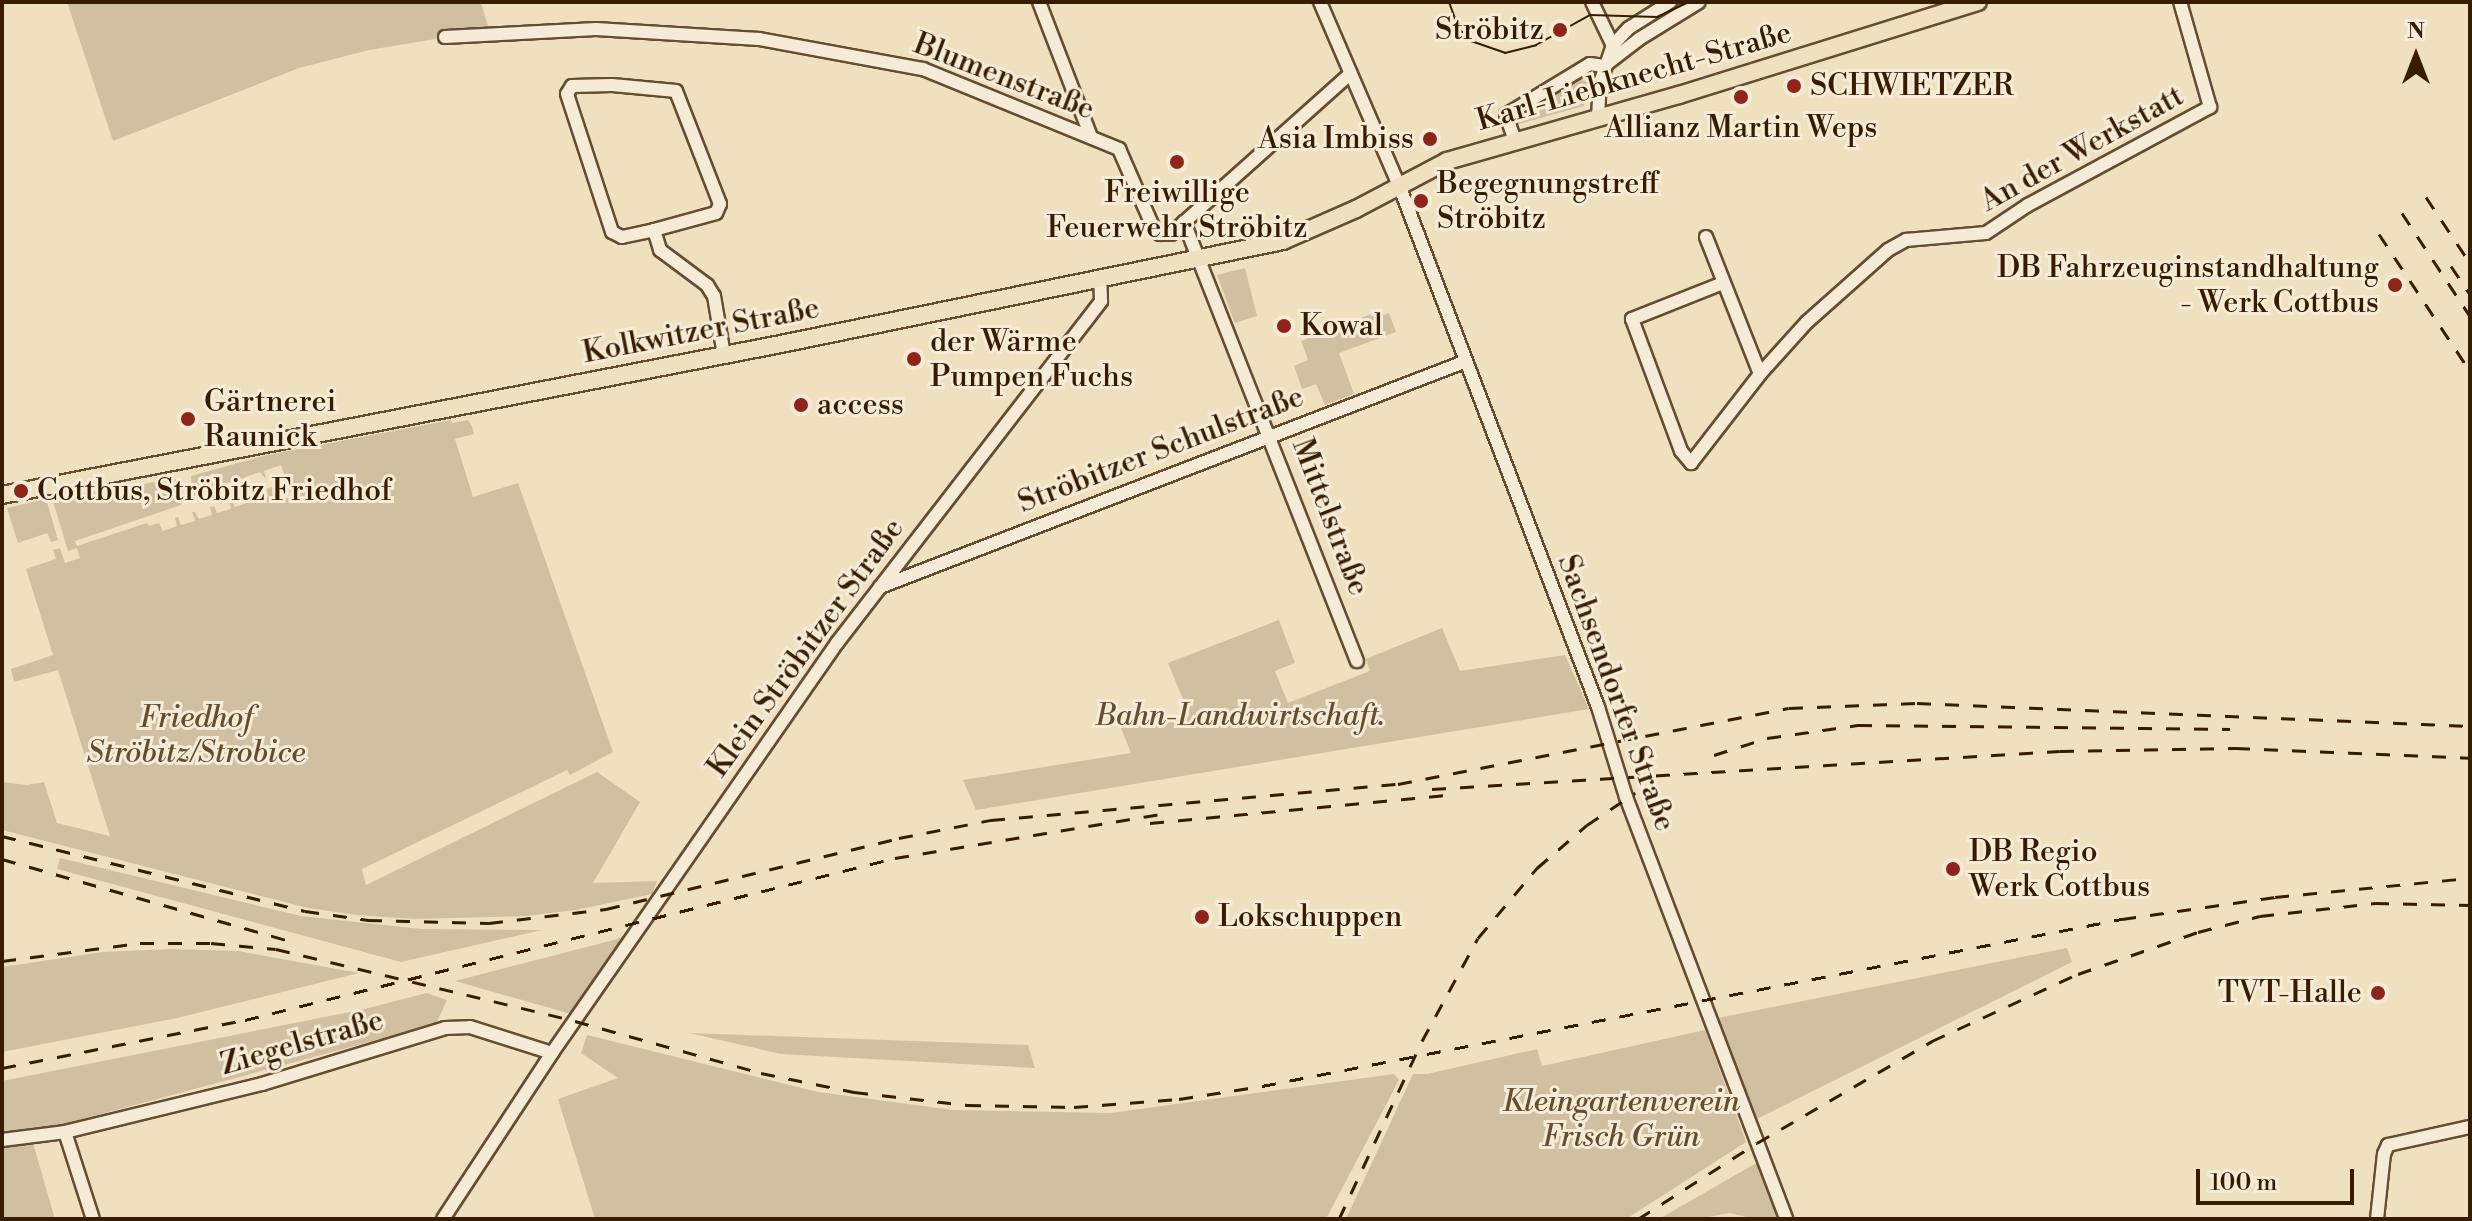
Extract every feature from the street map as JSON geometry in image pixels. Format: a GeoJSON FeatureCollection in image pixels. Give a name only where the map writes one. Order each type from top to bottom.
{"type":"FeatureCollection","features":[{"type":"Feature","properties":{"kind":"main road","name":"Karl-Liebknecht-Straße"},"geometry":{"type":"LineString","coordinates":[[1399,185],[1447,161],[1978,2]]}},
{"type":"Feature","properties":{"kind":"main road","name":"Kolkwitzer Straße"},"geometry":{"type":"LineString","coordinates":[[2,495],[724,355],[1200,257],[1294,236],[1399,185]]}},
{"type":"Feature","properties":{"kind":"street"},"geometry":{"type":"LineString","coordinates":[[1039,2],[1091,137]]}},
{"type":"Feature","properties":{"kind":"street","name":"Sachsendorfer Straße"},"geometry":{"type":"LineString","coordinates":[[1320,2],[1399,185],[1598,707],[1626,797],[1786,1219]]}},
{"type":"Feature","properties":{"kind":"street"},"geometry":{"type":"LineString","coordinates":[[1592,2],[1615,50]]}},
{"type":"Feature","properties":{"kind":"street"},"geometry":{"type":"LineString","coordinates":[[1598,118],[1604,66],[1629,28],[1670,2]]}},
{"type":"Feature","properties":{"kind":"street"},"geometry":{"type":"LineString","coordinates":[[1615,50],[1699,2]]}},
{"type":"Feature","properties":{"kind":"street","name":"An der Werkstatt"},"geometry":{"type":"LineString","coordinates":[[1723,283],[1632,319],[1681,451],[1691,463],[1760,374],[1807,322],[1888,250],[1906,240],[1986,233],[2028,205],[2210,107],[2180,2]]}},
{"type":"Feature","properties":{"kind":"street","name":"Blumenstraße"},"geometry":{"type":"LineString","coordinates":[[445,37],[596,29],[759,39],[923,69],[1119,149],[1154,229],[1160,234],[1171,234],[1184,222]]}},
{"type":"Feature","properties":{"kind":"street"},"geometry":{"type":"LineString","coordinates":[[1515,141],[1506,115],[1590,64],[1604,66]]}},
{"type":"Feature","properties":{"kind":"street"},"geometry":{"type":"LineString","coordinates":[[1184,222],[1351,73]]}},
{"type":"Feature","properties":{"kind":"street"},"geometry":{"type":"LineString","coordinates":[[612,85],[676,91],[720,204],[716,213],[654,230],[622,237],[612,232],[567,94],[572,86],[612,85]]}},
{"type":"Feature","properties":{"kind":"street","name":"Mittelstraße"},"geometry":{"type":"LineString","coordinates":[[1184,222],[1271,435],[1357,661]]}},
{"type":"Feature","properties":{"kind":"street"},"geometry":{"type":"LineString","coordinates":[[654,230],[660,250],[707,285],[714,296],[724,355]]}},
{"type":"Feature","properties":{"kind":"street"},"geometry":{"type":"LineString","coordinates":[[1706,237],[1760,374]]}},
{"type":"Feature","properties":{"kind":"street","name":"Klein Ströbitzer Straße"},"geometry":{"type":"LineString","coordinates":[[443,1219],[552,1053],[877,588],[1101,301],[1100,278]]}},
{"type":"Feature","properties":{"kind":"street","name":"Ströbitzer Schulstraße"},"geometry":{"type":"LineString","coordinates":[[877,588],[1464,362]]}},
{"type":"Feature","properties":{"kind":"street","name":"Ziegelstraße"},"geometry":{"type":"LineString","coordinates":[[2,1140],[65,1132],[262,1084],[445,1028],[470,1027],[552,1053]]}},
{"type":"Feature","properties":{"kind":"street"},"geometry":{"type":"LineString","coordinates":[[2377,1219],[2384,1154],[2388,1145],[2470,1127]]}},
{"type":"Feature","properties":{"kind":"street"},"geometry":{"type":"LineString","coordinates":[[65,1132],[93,1219]]}},
{"type":"Feature","properties":{"kind":"green space"},"geometry":{"type":"Polygon","coordinates":[[[67,2],[481,2],[489,30],[369,50],[299,68],[113,141],[67,2]]]}},
{"type":"Feature","properties":{"kind":"green space"},"geometry":{"type":"Polygon","coordinates":[[[1590,74],[1584,106],[1515,125],[1516,113],[1544,96],[1549,99],[1566,88],[1568,81],[1574,83],[1590,74]]]}},
{"type":"Feature","properties":{"kind":"green space"},"geometry":{"type":"Polygon","coordinates":[[[1245,268],[1257,316],[1235,323],[1217,275],[1245,268]]]}},
{"type":"Feature","properties":{"kind":"green space"},"geometry":{"type":"Polygon","coordinates":[[[1374,313],[1376,318],[1389,313],[1396,332],[1339,353],[1354,394],[1325,405],[1316,384],[1302,389],[1294,366],[1308,360],[1301,341],[1374,313]]]}},
{"type":"Feature","properties":{"kind":"green space","name":"Friedhof Ströbitz/Strobice"},"geometry":{"type":"Polygon","coordinates":[[[451,420],[452,423],[468,420],[472,426],[474,434],[455,439],[473,497],[518,483],[613,752],[570,775],[567,770],[362,869],[366,885],[597,772],[640,802],[593,883],[657,881],[652,894],[576,910],[525,916],[415,919],[357,915],[308,908],[2,830],[2,782],[27,785],[44,782],[57,823],[110,836],[58,670],[14,682],[11,669],[53,655],[26,569],[56,559],[53,550],[60,548],[65,563],[80,558],[77,548],[68,551],[52,498],[175,479],[183,500],[181,505],[75,541],[77,546],[147,523],[149,526],[159,523],[163,531],[177,526],[175,518],[178,517],[181,525],[195,521],[192,512],[199,519],[212,515],[210,507],[214,506],[217,513],[231,509],[229,501],[232,500],[235,507],[250,502],[248,495],[253,501],[268,497],[266,489],[272,487],[279,490],[279,500],[292,497],[281,465],[264,471],[266,479],[260,472],[245,477],[247,485],[242,478],[227,483],[227,491],[224,484],[210,489],[211,496],[200,500],[193,498],[191,476],[267,455],[451,420]]]}},
{"type":"Feature","properties":{"kind":"green space"},"geometry":{"type":"Polygon","coordinates":[[[46,499],[58,540],[51,542],[47,533],[18,543],[7,508],[46,499]]]}},
{"type":"Feature","properties":{"kind":"green space","name":"Bahn-Landwirtschaft."},"geometry":{"type":"Polygon","coordinates":[[[1279,620],[1295,663],[1275,671],[1288,703],[1370,671],[1366,659],[1442,628],[1460,671],[1565,655],[1589,709],[976,810],[963,780],[1131,753],[1119,723],[1190,716],[1168,663],[1279,620]]]}},
{"type":"Feature","properties":{"kind":"green space"},"geometry":{"type":"Polygon","coordinates":[[[60,858],[301,916],[421,929],[542,930],[401,962],[57,869],[60,858]]]}},
{"type":"Feature","properties":{"kind":"green space"},"geometry":{"type":"Polygon","coordinates":[[[622,937],[571,1014],[455,981],[614,940],[622,937]]]}},
{"type":"Feature","properties":{"kind":"green space"},"geometry":{"type":"Polygon","coordinates":[[[2067,948],[2072,962],[1757,1119],[1718,1018],[2067,948]]]}},
{"type":"Feature","properties":{"kind":"green space"},"geometry":{"type":"Polygon","coordinates":[[[171,949],[238,951],[359,973],[177,1018],[2,1052],[2,967],[103,952],[171,949]]]}},
{"type":"Feature","properties":{"kind":"green space"},"geometry":{"type":"Polygon","coordinates":[[[427,993],[447,1000],[436,1024],[64,1124],[2,1133],[2,1081],[360,1010],[427,993]]]}},
{"type":"Feature","properties":{"kind":"green space","name":"Kleingartenverein Frisch Grün"},"geometry":{"type":"Polygon","coordinates":[[[1705,1030],[1746,1142],[1626,1219],[1346,1219],[1413,1074],[1427,1074],[1537,1049],[1542,1066],[1705,1030]]]}},
{"type":"Feature","properties":{"kind":"green space"},"geometry":{"type":"Polygon","coordinates":[[[689,1033],[1028,1045],[1035,1068],[781,1054],[689,1033]]]}},
{"type":"Feature","properties":{"kind":"green space"},"geometry":{"type":"Polygon","coordinates":[[[587,1035],[818,1092],[953,1110],[1111,1113],[1394,1074],[1399,1080],[1326,1219],[595,1219],[558,1099],[618,1078],[581,1053],[587,1035]]]}},
{"type":"Feature","properties":{"kind":"green space"},"geometry":{"type":"Polygon","coordinates":[[[33,1143],[55,1219],[2,1219],[2,1147],[33,1143]]]}},
{"type":"Feature","properties":{"kind":"green space"},"geometry":{"type":"Polygon","coordinates":[[[1758,1162],[1780,1219],[1755,1219],[1729,1213],[1699,1219],[1659,1219],[1758,1162]]]}},
{"type":"Feature","properties":{"kind":"tram line"},"geometry":{"type":"LineString","coordinates":[[1449,2],[1459,29],[1471,41],[1505,53],[1536,45],[1590,15],[1657,17],[1689,2]]}},
{"type":"Feature","properties":{"kind":"tram line"},"geometry":{"type":"LineString","coordinates":[[1711,1219],[1743,1219]]}},
{"type":"Feature","properties":{"kind":"railway"},"geometry":{"type":"LineString","coordinates":[[2426,197],[2470,263]]}},
{"type":"Feature","properties":{"kind":"railway"},"geometry":{"type":"LineString","coordinates":[[2402,213],[2470,316]]}},
{"type":"Feature","properties":{"kind":"railway"},"geometry":{"type":"LineString","coordinates":[[2379,234],[2470,371]]}},
{"type":"Feature","properties":{"kind":"railway"},"geometry":{"type":"LineString","coordinates":[[2451,266],[2470,294]]}},
{"type":"Feature","properties":{"kind":"railway"},"geometry":{"type":"LineString","coordinates":[[2,836],[305,911],[368,920],[489,923],[606,909],[899,838],[991,820],[1398,784],[1789,708],[1917,703],[2470,726]]}},
{"type":"Feature","properties":{"kind":"railway"},"geometry":{"type":"LineString","coordinates":[[1714,755],[1767,738],[1858,725],[2230,729]]}},
{"type":"Feature","properties":{"kind":"railway"},"geometry":{"type":"LineString","coordinates":[[1432,789],[2060,751],[2236,748],[2470,758]]}},
{"type":"Feature","properties":{"kind":"railway"},"geometry":{"type":"LineString","coordinates":[[1339,1219],[1422,1041],[1478,938],[1537,868],[1587,825],[1635,793]]}},
{"type":"Feature","properties":{"kind":"railway"},"geometry":{"type":"LineString","coordinates":[[1150,823],[1444,795]]}},
{"type":"Feature","properties":{"kind":"railway"},"geometry":{"type":"LineString","coordinates":[[2,1068],[245,1020],[895,858],[1162,814]]}},
{"type":"Feature","properties":{"kind":"railway"},"geometry":{"type":"LineString","coordinates":[[2,859],[296,943]]}},
{"type":"Feature","properties":{"kind":"railway"},"geometry":{"type":"LineString","coordinates":[[2,961],[140,943],[211,943],[276,949],[575,1021],[761,1073],[854,1092],[967,1105],[1074,1107],[1179,1099],[1262,1086],[2122,919],[2275,897],[2470,878]]}},
{"type":"Feature","properties":{"kind":"railway"},"geometry":{"type":"LineString","coordinates":[[1638,1219],[1757,1143],[1932,1041],[2078,974],[2198,932],[2260,916],[2375,903],[2470,905]]}},
{"type":"Feature","properties":{"kind":"place","name":"Ströbitz"},"geometry":{"type":"Point","coordinates":[1560,30]}},
{"type":"Feature","properties":{"kind":"place","name":"SCHWIETZER"},"geometry":{"type":"Point","coordinates":[1794,86]}},
{"type":"Feature","properties":{"kind":"place","name":"Allianz Martin Weps"},"geometry":{"type":"Point","coordinates":[1741,97]}},
{"type":"Feature","properties":{"kind":"place","name":"Asia Imbiss"},"geometry":{"type":"Point","coordinates":[1430,139]}},
{"type":"Feature","properties":{"kind":"place","name":"Freiwillige Feuerwehr Ströbitz"},"geometry":{"type":"Point","coordinates":[1177,162]}},
{"type":"Feature","properties":{"kind":"place","name":"Begegnungstreff Ströbitz"},"geometry":{"type":"Point","coordinates":[1421,201]}},
{"type":"Feature","properties":{"kind":"place","name":"DB Fahrzeuginstandhaltung - Werk Cottbus"},"geometry":{"type":"Point","coordinates":[2395,285]}},
{"type":"Feature","properties":{"kind":"place","name":"Kowal"},"geometry":{"type":"Point","coordinates":[1284,326]}},
{"type":"Feature","properties":{"kind":"place","name":"der Wärme Pumpen Fuchs"},"geometry":{"type":"Point","coordinates":[914,359]}},
{"type":"Feature","properties":{"kind":"place","name":"access"},"geometry":{"type":"Point","coordinates":[801,405]}},
{"type":"Feature","properties":{"kind":"place","name":"Gärtnerei Raunick"},"geometry":{"type":"Point","coordinates":[188,419]}},
{"type":"Feature","properties":{"kind":"place","name":"Cottbus, Ströbitz Friedhof"},"geometry":{"type":"Point","coordinates":[21,491]}},
{"type":"Feature","properties":{"kind":"place","name":"DB Regio Werk Cottbus"},"geometry":{"type":"Point","coordinates":[1953,869]}},
{"type":"Feature","properties":{"kind":"place","name":"Lokschuppen"},"geometry":{"type":"Point","coordinates":[1202,917]}},
{"type":"Feature","properties":{"kind":"place","name":"TVT-Halle"},"geometry":{"type":"Point","coordinates":[2378,993]}}]}
